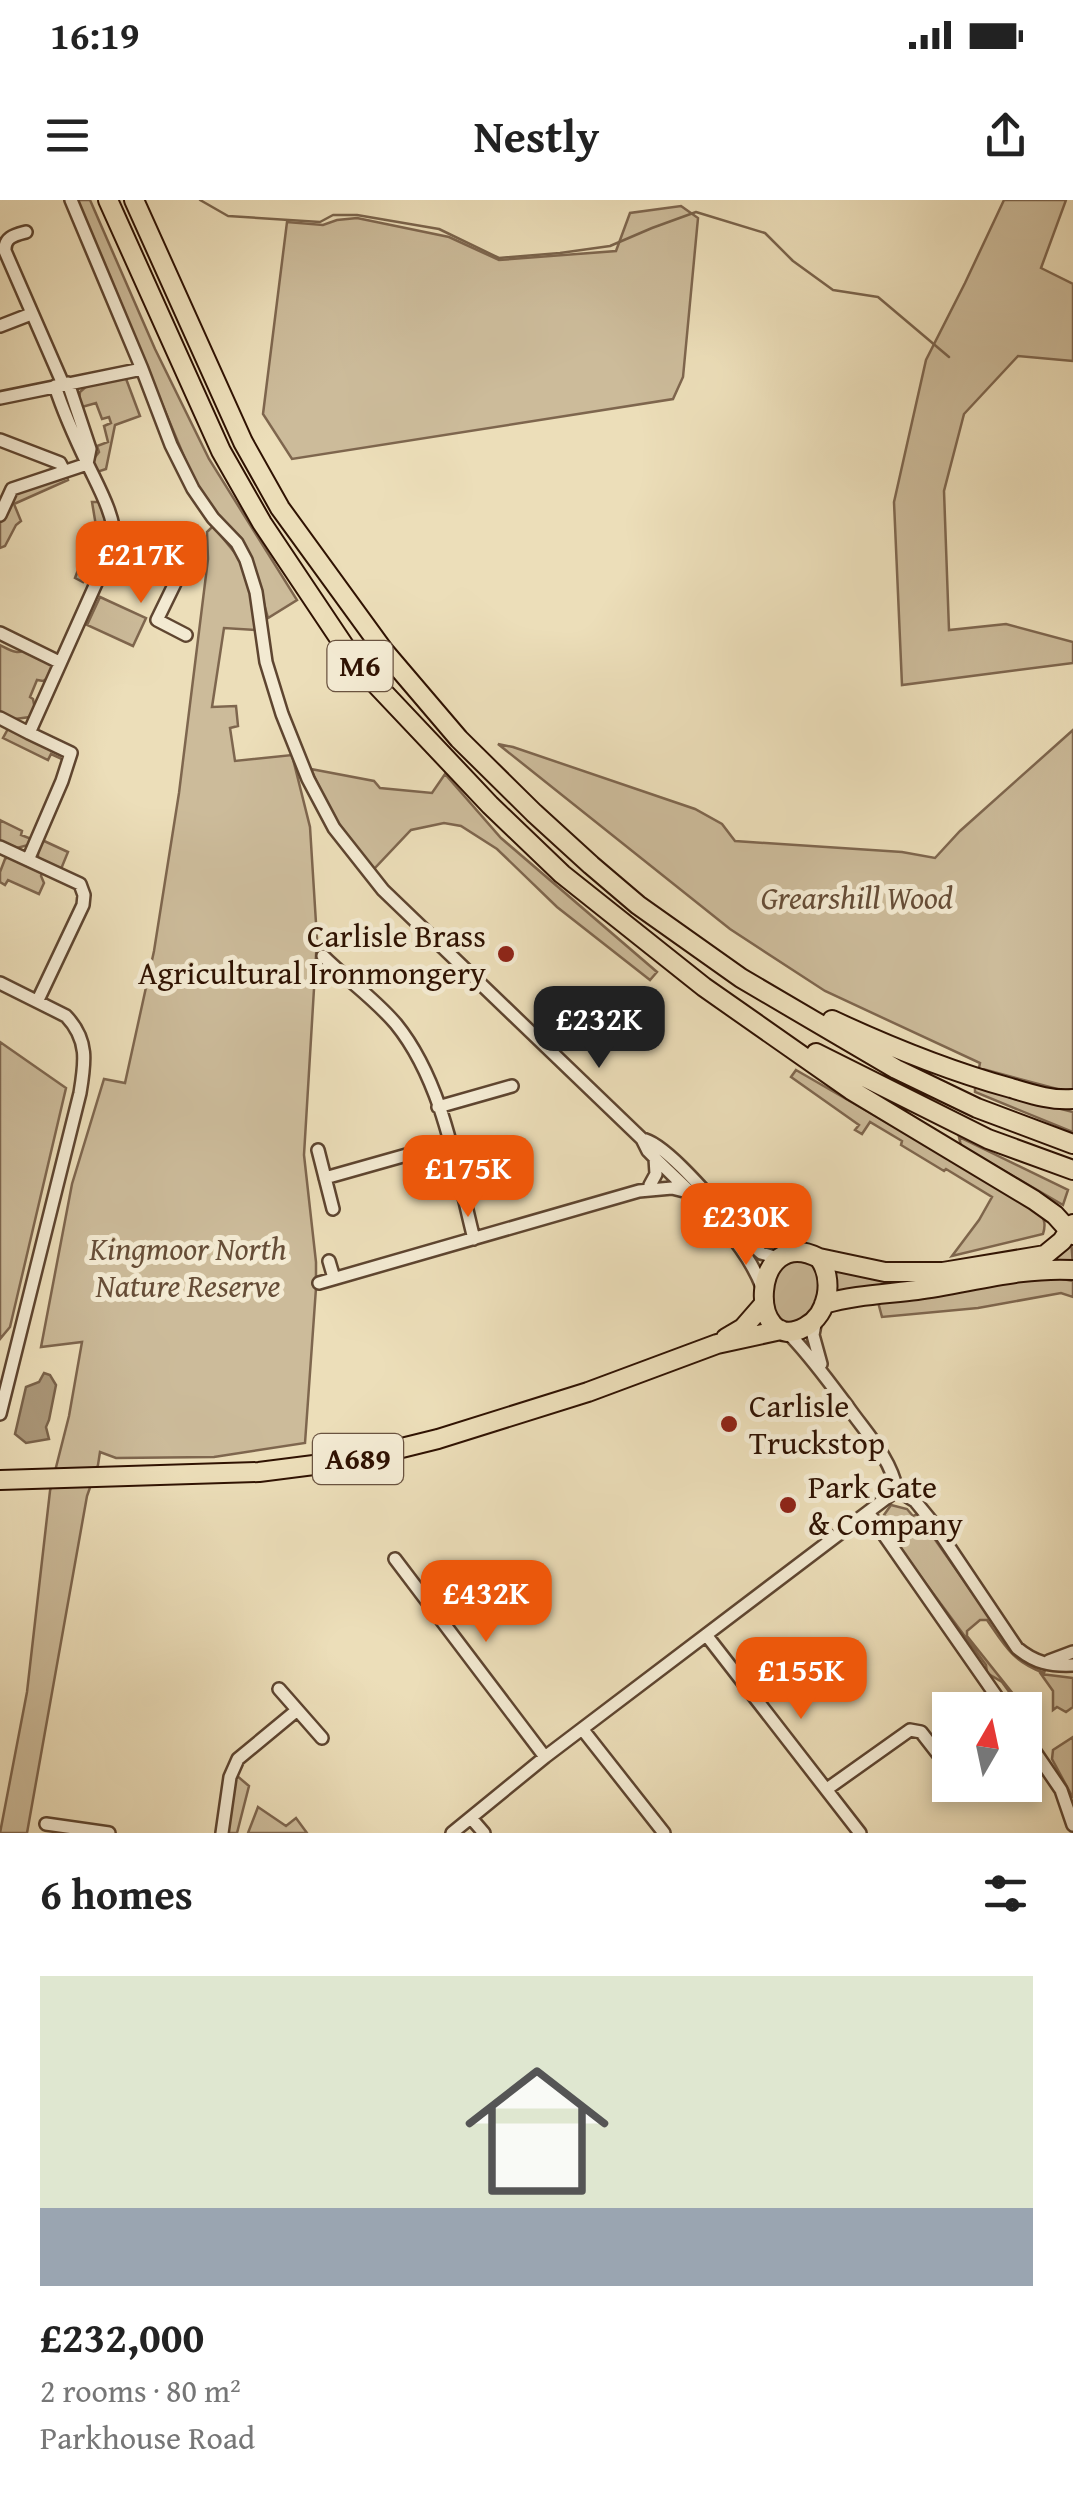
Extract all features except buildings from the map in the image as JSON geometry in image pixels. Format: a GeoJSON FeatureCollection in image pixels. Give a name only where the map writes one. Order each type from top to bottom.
{"type":"FeatureCollection","features":[{"type":"Feature","properties":{"kind":"highway","name":"M6"},"geometry":{"type":"LineString","coordinates":[[108,200],[221,451],[262,523],[369,677],[490,805],[562,874],[704,987],[851,1090],[1047,1209],[1072,1230]]}},
{"type":"Feature","properties":{"kind":"highway","name":"M6"},"geometry":{"type":"LineString","coordinates":[[134,200],[243,442],[280,508],[384,651],[459,739],[534,814],[638,905],[741,978],[896,1069],[977,1108],[1073,1144]]}},
{"type":"Feature","properties":{"kind":"highway","name":"M6"},"geometry":{"type":"LineString","coordinates":[[741,978],[892,1048],[1032,1094],[1073,1100]]}},
{"type":"Feature","properties":{"kind":"highway","name":"M6"},"geometry":{"type":"LineString","coordinates":[[754,1020],[988,1140],[1073,1170]]}},
{"type":"Feature","properties":{"kind":"highway"},"geometry":{"type":"LineString","coordinates":[[1018,1259],[1046,1244],[1052,1226],[1047,1209]]}},
{"type":"Feature","properties":{"kind":"highway"},"geometry":{"type":"LineString","coordinates":[[1072,1230],[1044,1255],[944,1272],[885,1272],[797,1252],[778,1258],[768,1274],[763,1298],[768,1319],[784,1331],[805,1327],[820,1311],[855,1297],[1033,1270],[1073,1270]]}},
{"type":"Feature","properties":{"kind":"highway"},"geometry":{"type":"LineString","coordinates":[[820,1258],[829,1280],[820,1311]]}},
{"type":"Feature","properties":{"kind":"highway","name":"A689"},"geometry":{"type":"LineString","coordinates":[[717,1344],[743,1328],[763,1298]]}},
{"type":"Feature","properties":{"kind":"highway","name":"A689"},"geometry":{"type":"LineString","coordinates":[[0,1480],[259,1472],[353,1460],[438,1439],[588,1392],[717,1344],[784,1331]]}},
{"type":"Feature","properties":{"kind":"street"},"geometry":{"type":"LineString","coordinates":[[71,200],[171,445],[193,489],[246,560],[256,592],[266,662],[282,714],[308,779],[334,828],[383,890],[642,1140],[654,1158],[761,1253],[778,1258]]}},
{"type":"Feature","properties":{"kind":"street"},"geometry":{"type":"LineString","coordinates":[[26,232],[8,231],[5,251],[90,449],[87,464],[115,528],[116,541],[28,732]]}},
{"type":"Feature","properties":{"kind":"street"},"geometry":{"type":"LineString","coordinates":[[0,326],[31,314]]}},
{"type":"Feature","properties":{"kind":"street"},"geometry":{"type":"LineString","coordinates":[[0,398],[142,369]]}},
{"type":"Feature","properties":{"kind":"street"},"geometry":{"type":"LineString","coordinates":[[0,440],[60,463],[64,471]]}},
{"type":"Feature","properties":{"kind":"street"},"geometry":{"type":"LineString","coordinates":[[0,515],[6,486],[87,464]]}},
{"type":"Feature","properties":{"kind":"street"},"geometry":{"type":"LineString","coordinates":[[112,548],[177,579],[157,620],[186,634]]}},
{"type":"Feature","properties":{"kind":"street"},"geometry":{"type":"LineString","coordinates":[[0,633],[59,662]]}},
{"type":"Feature","properties":{"kind":"street"},"geometry":{"type":"LineString","coordinates":[[0,718],[71,753],[28,860]]}},
{"type":"Feature","properties":{"kind":"street"},"geometry":{"type":"LineString","coordinates":[[2,852],[80,884],[84,895],[83,905],[38,1000]]}},
{"type":"Feature","properties":{"kind":"street"},"geometry":{"type":"LineString","coordinates":[[322,956],[400,1029],[429,1077],[474,1239]]}},
{"type":"Feature","properties":{"kind":"street"},"geometry":{"type":"LineString","coordinates":[[0,982],[66,1016],[81,1039],[86,1061],[0,1414]]}},
{"type":"Feature","properties":{"kind":"street"},"geometry":{"type":"LineString","coordinates":[[438,1107],[512,1086]]}},
{"type":"Feature","properties":{"kind":"street"},"geometry":{"type":"LineString","coordinates":[[642,1140],[652,1140],[676,1178],[732,1237],[752,1264],[763,1298]]}},
{"type":"Feature","properties":{"kind":"street"},"geometry":{"type":"LineString","coordinates":[[325,1178],[449,1143]]}},
{"type":"Feature","properties":{"kind":"street"},"geometry":{"type":"LineString","coordinates":[[318,1150],[334,1209]]}},
{"type":"Feature","properties":{"kind":"street"},"geometry":{"type":"LineString","coordinates":[[644,1188],[656,1174],[654,1158]]}},
{"type":"Feature","properties":{"kind":"street"},"geometry":{"type":"LineString","coordinates":[[319,1283],[676,1178]]}},
{"type":"Feature","properties":{"kind":"street"},"geometry":{"type":"LineString","coordinates":[[328,1261],[334,1278]]}},
{"type":"Feature","properties":{"kind":"street"},"geometry":{"type":"LineString","coordinates":[[820,1311],[814,1328],[826,1378]]}},
{"type":"Feature","properties":{"kind":"street"},"geometry":{"type":"LineString","coordinates":[[784,1331],[804,1349],[871,1436],[893,1472],[897,1490],[915,1501],[932,1523],[1017,1648],[1035,1661],[1069,1666]]}},
{"type":"Feature","properties":{"kind":"street"},"geometry":{"type":"LineString","coordinates":[[452,1833],[897,1490]]}},
{"type":"Feature","properties":{"kind":"street"},"geometry":{"type":"LineString","coordinates":[[868,1512],[993,1692]]}},
{"type":"Feature","properties":{"kind":"street"},"geometry":{"type":"LineString","coordinates":[[394,1559],[546,1757]]}},
{"type":"Feature","properties":{"kind":"street"},"geometry":{"type":"LineString","coordinates":[[707,1636],[860,1833]]}},
{"type":"Feature","properties":{"kind":"street"},"geometry":{"type":"LineString","coordinates":[[1035,1661],[1053,1662],[1073,1652]]}},
{"type":"Feature","properties":{"kind":"street"},"geometry":{"type":"LineString","coordinates":[[279,1689],[322,1738]]}},
{"type":"Feature","properties":{"kind":"street"},"geometry":{"type":"LineString","coordinates":[[222,1833],[230,1777],[238,1759],[296,1710]]}},
{"type":"Feature","properties":{"kind":"street"},"geometry":{"type":"LineString","coordinates":[[583,1730],[664,1833]]}},
{"type":"Feature","properties":{"kind":"street"},"geometry":{"type":"LineString","coordinates":[[827,1790],[910,1730],[922,1732],[932,1746]]}},
{"type":"Feature","properties":{"kind":"street"},"geometry":{"type":"LineString","coordinates":[[1042,1761],[1062,1790],[1073,1825]]}},
{"type":"Feature","properties":{"kind":"street"},"geometry":{"type":"LineString","coordinates":[[472,1818],[484,1833]]}},
{"type":"Feature","properties":{"kind":"street"},"geometry":{"type":"LineString","coordinates":[[46,1824],[109,1833]]}},
{"type":"Feature","properties":{"kind":"green space"},"geometry":{"type":"Polygon","coordinates":[[[77,200],[90,200],[155,349],[209,459],[297,600],[268,618],[252,561],[241,538],[217,517],[193,478],[77,200]]]}},
{"type":"Feature","properties":{"kind":"green space"},"geometry":{"type":"Polygon","coordinates":[[[1004,200],[1066,200],[1041,268],[1073,284],[1073,361],[1018,356],[964,414],[944,491],[949,630],[1006,624],[1073,642],[1073,663],[902,685],[894,502],[926,360],[1004,200]]]}},
{"type":"Feature","properties":{"kind":"green space"},"geometry":{"type":"Polygon","coordinates":[[[681,206],[698,218],[683,377],[673,399],[292,459],[263,414],[287,222],[323,225],[357,218],[449,237],[499,260],[616,251],[630,213],[681,206]]]}},
{"type":"Feature","properties":{"kind":"green space"},"geometry":{"type":"Polygon","coordinates":[[[125,376],[140,416],[115,425],[106,469],[97,472],[92,461],[99,452],[97,446],[108,442],[104,426],[111,423],[109,417],[102,419],[96,403],[82,407],[80,392],[89,384],[125,376]]]}},
{"type":"Feature","properties":{"kind":"green space"},"geometry":{"type":"Polygon","coordinates":[[[66,473],[68,480],[14,504],[21,521],[0,548],[0,523],[15,491],[66,473]]]}},
{"type":"Feature","properties":{"kind":"green space"},"geometry":{"type":"Polygon","coordinates":[[[92,502],[99,502],[111,537],[101,563],[95,561],[83,582],[75,578],[84,554],[100,550],[92,502]]]}},
{"type":"Feature","properties":{"kind":"green space","name":"Kingmoor North Nature Reserve"},"geometry":{"type":"Polygon","coordinates":[[[213,526],[239,558],[256,630],[224,628],[212,707],[236,706],[238,726],[230,728],[235,761],[292,755],[310,827],[317,939],[304,1155],[316,1288],[305,1443],[214,1457],[116,1458],[100,1452],[87,1496],[27,1833],[0,1833],[27,1692],[50,1491],[82,1342],[41,1347],[72,1184],[104,1079],[125,1083],[154,951],[179,793],[208,559],[207,532],[213,526]]]}},
{"type":"Feature","properties":{"kind":"green space"},"geometry":{"type":"Polygon","coordinates":[[[100,597],[146,618],[133,646],[87,625],[100,597]]]}},
{"type":"Feature","properties":{"kind":"green space"},"geometry":{"type":"Polygon","coordinates":[[[0,645],[17,652],[28,648],[54,663],[48,678],[37,680],[30,697],[35,709],[30,717],[15,719],[0,712],[0,645]]]}},
{"type":"Feature","properties":{"kind":"green space"},"geometry":{"type":"Polygon","coordinates":[[[9,727],[65,751],[66,761],[51,754],[48,760],[3,738],[9,727]]]}},
{"type":"Feature","properties":{"kind":"green space","name":"Grearshill Wood"},"geometry":{"type":"Polygon","coordinates":[[[1073,730],[1073,1089],[1061,1090],[979,1068],[980,1063],[825,991],[730,929],[498,744],[695,809],[722,824],[735,841],[902,852],[935,858],[1073,730]]]}},
{"type":"Feature","properties":{"kind":"green space"},"geometry":{"type":"Polygon","coordinates":[[[311,769],[374,781],[380,788],[432,793],[445,774],[501,838],[657,972],[650,980],[557,907],[497,849],[461,826],[444,823],[411,830],[373,870],[328,809],[311,769]]]}},
{"type":"Feature","properties":{"kind":"green space"},"geometry":{"type":"Polygon","coordinates":[[[0,820],[34,840],[32,844],[17,848],[0,841],[0,820]]]}},
{"type":"Feature","properties":{"kind":"green space"},"geometry":{"type":"Polygon","coordinates":[[[42,840],[68,852],[61,869],[38,858],[42,840]]]}},
{"type":"Feature","properties":{"kind":"green space"},"geometry":{"type":"Polygon","coordinates":[[[9,857],[43,869],[44,883],[39,894],[8,880],[5,885],[0,882],[0,872],[9,857]]]}},
{"type":"Feature","properties":{"kind":"green space"},"geometry":{"type":"Polygon","coordinates":[[[0,1042],[66,1088],[10,1327],[0,1339],[0,1042]]]}},
{"type":"Feature","properties":{"kind":"green space"},"geometry":{"type":"Polygon","coordinates":[[[796,1070],[1035,1208],[1044,1220],[1043,1234],[952,1256],[992,1197],[901,1145],[902,1141],[870,1122],[862,1134],[855,1130],[859,1125],[791,1077],[796,1070]]]}},
{"type":"Feature","properties":{"kind":"green space"},"geometry":{"type":"Polygon","coordinates":[[[975,1087],[1073,1112],[1073,1132],[975,1092],[975,1087]]]}},
{"type":"Feature","properties":{"kind":"green space"},"geometry":{"type":"Polygon","coordinates":[[[959,1137],[1068,1190],[1063,1205],[961,1146],[959,1137]]]}},
{"type":"Feature","properties":{"kind":"green space"},"geometry":{"type":"Polygon","coordinates":[[[1071,1240],[1073,1265],[835,1292],[835,1266],[902,1278],[1071,1240]]]}},
{"type":"Feature","properties":{"kind":"green space"},"geometry":{"type":"Polygon","coordinates":[[[796,1259],[806,1260],[819,1272],[817,1296],[807,1316],[787,1323],[771,1312],[769,1294],[781,1269],[796,1259]]]}},
{"type":"Feature","properties":{"kind":"green space"},"geometry":{"type":"Polygon","coordinates":[[[1047,1276],[1073,1281],[1073,1297],[1061,1293],[978,1308],[882,1317],[878,1302],[1047,1276]]]}},
{"type":"Feature","properties":{"kind":"green space"},"geometry":{"type":"Polygon","coordinates":[[[891,1505],[907,1509],[913,1516],[917,1514],[1017,1656],[1045,1670],[1044,1673],[1017,1658],[987,1620],[980,1620],[967,1631],[967,1636],[1012,1692],[987,1673],[986,1665],[884,1527],[884,1515],[891,1505]]]}},
{"type":"Feature","properties":{"kind":"green space"},"geometry":{"type":"Polygon","coordinates":[[[1041,1674],[1073,1678],[1073,1707],[1066,1712],[1057,1707],[1053,1710],[1053,1691],[1041,1674]]]}},
{"type":"Feature","properties":{"kind":"green space"},"geometry":{"type":"Polygon","coordinates":[[[1073,1737],[1073,1798],[1052,1759],[1053,1750],[1073,1737]]]}},
{"type":"Feature","properties":{"kind":"green space"},"geometry":{"type":"Polygon","coordinates":[[[236,1775],[249,1786],[237,1833],[224,1833],[236,1775]]]}},
{"type":"Feature","properties":{"kind":"green space"},"geometry":{"type":"Polygon","coordinates":[[[258,1807],[286,1826],[296,1818],[307,1833],[248,1833],[258,1807]]]}},
{"type":"Feature","properties":{"kind":"shaded area"},"geometry":{"type":"Polygon","coordinates":[[[44,1373],[56,1385],[46,1427],[49,1439],[26,1443],[15,1434],[26,1387],[39,1382],[44,1373]]]}},
{"type":"Feature","properties":{"kind":"waterway"},"geometry":{"type":"LineString","coordinates":[[200,200],[228,216],[320,222],[333,215],[357,215],[439,229],[499,258],[610,246],[696,212],[765,233],[793,261],[833,290],[878,297],[949,357]]}},
{"type":"Feature","properties":{"kind":"place","name":"Carlisle Brass Agricultural Ironmongery"},"geometry":{"type":"Point","coordinates":[506,954]}},
{"type":"Feature","properties":{"kind":"place","name":"Carlisle Truckstop"},"geometry":{"type":"Point","coordinates":[729,1424]}},
{"type":"Feature","properties":{"kind":"place","name":"Park Gate & Company"},"geometry":{"type":"Point","coordinates":[788,1505]}}]}
